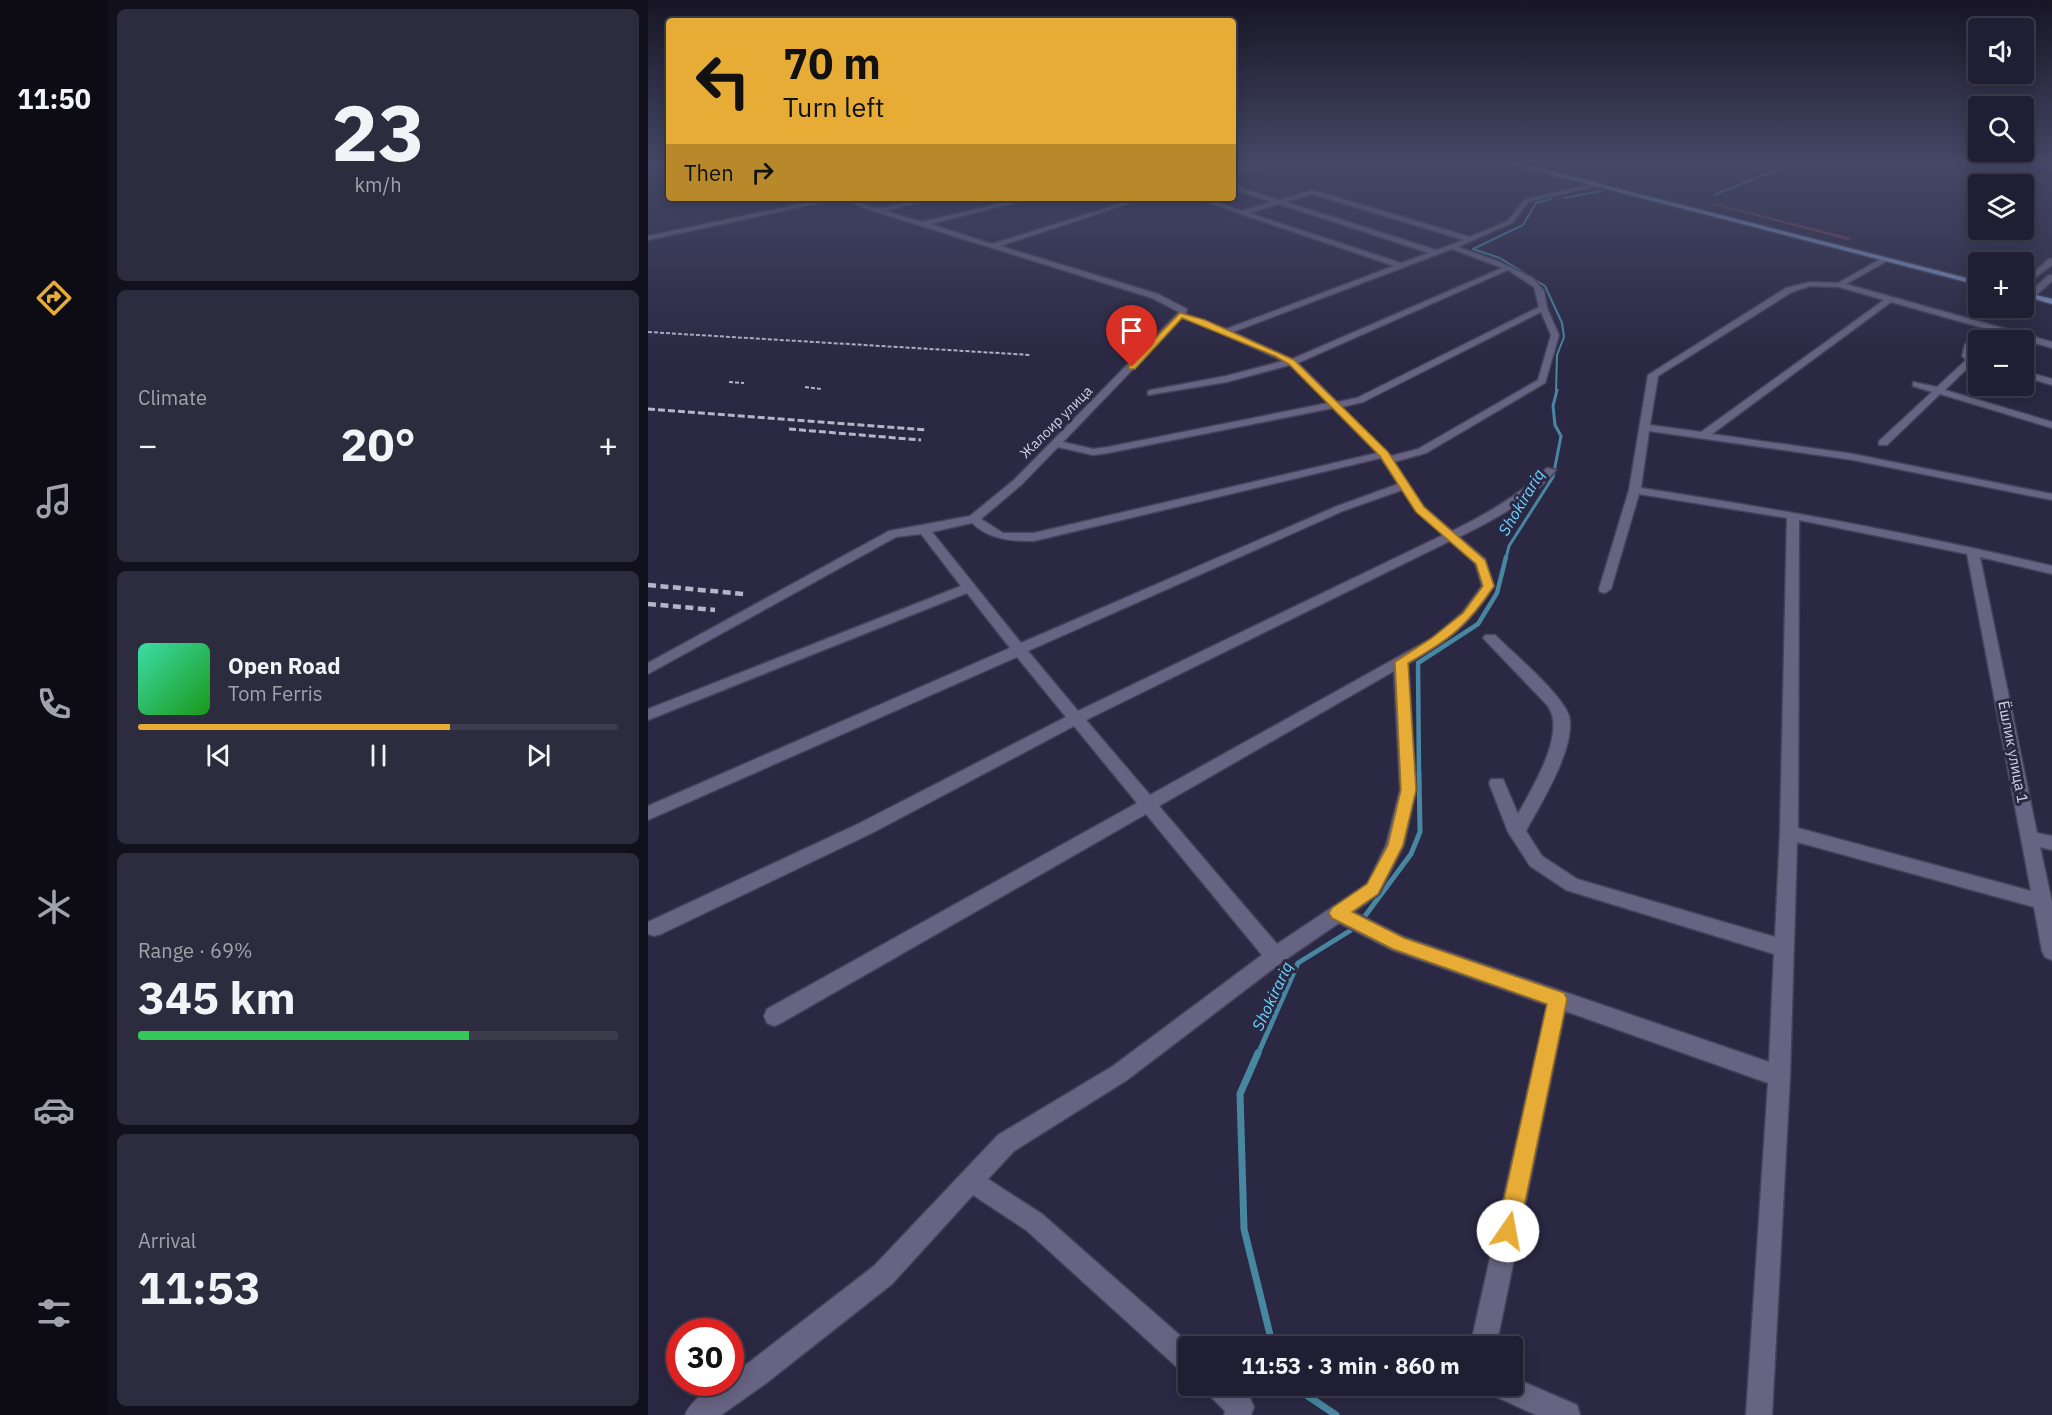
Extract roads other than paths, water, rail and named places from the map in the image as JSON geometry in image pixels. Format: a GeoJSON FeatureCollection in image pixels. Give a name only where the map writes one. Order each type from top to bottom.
{"type":"FeatureCollection","features":[{"type":"Feature","properties":{"kind":"main road"},"geometry":{"type":"LineString","coordinates":[[1765,227],[1968,280]]}},
{"type":"Feature","properties":{"kind":"main road"},"geometry":{"type":"LineString","coordinates":[[1775,227],[1968,275]]}},
{"type":"Feature","properties":{"kind":"main road"},"geometry":{"type":"LineString","coordinates":[[2034,294],[2052,296]]}},
{"type":"Feature","properties":{"kind":"main road"},"geometry":{"type":"LineString","coordinates":[[2034,295],[2052,302]]}},
{"type":"Feature","properties":{"kind":"street"},"geometry":{"type":"LineString","coordinates":[[648,238],[700,227]]}},
{"type":"Feature","properties":{"kind":"street"},"geometry":{"type":"LineString","coordinates":[[774,1016],[1437,641],[1467,616],[1488,586],[1481,562],[1420,509],[1386,457],[1337,404],[1292,362],[1180,315],[1184,311],[1155,296],[932,227]]}},
{"type":"Feature","properties":{"kind":"street"},"geometry":{"type":"LineString","coordinates":[[992,246],[1051,227]]}},
{"type":"Feature","properties":{"kind":"street"},"geometry":{"type":"LineString","coordinates":[[1284,227],[1399,265]]}},
{"type":"Feature","properties":{"kind":"street"},"geometry":{"type":"LineString","coordinates":[[1356,227],[1433,252]]}},
{"type":"Feature","properties":{"kind":"street"},"geometry":{"type":"LineString","coordinates":[[1428,227],[1471,240]]}},
{"type":"Feature","properties":{"kind":"street"},"geometry":{"type":"LineString","coordinates":[[1225,332],[1433,252],[1471,240],[1499,227]]}},
{"type":"Feature","properties":{"kind":"street"},"geometry":{"type":"LineString","coordinates":[[974,519],[990,534],[1007,538],[1034,537],[1386,457],[1422,452],[1542,381],[1555,335],[1543,309],[1538,287],[1507,268],[1452,247]]}},
{"type":"Feature","properties":{"kind":"street"},"geometry":{"type":"LineString","coordinates":[[1839,285],[1884,259]]}},
{"type":"Feature","properties":{"kind":"street"},"geometry":{"type":"LineString","coordinates":[[2034,276],[2052,261]]}},
{"type":"Feature","properties":{"kind":"street"},"geometry":{"type":"LineString","coordinates":[[1151,393],[1227,379],[1292,362],[1507,268]]}},
{"type":"Feature","properties":{"kind":"street"},"geometry":{"type":"LineString","coordinates":[[2034,291],[2052,277]]}},
{"type":"Feature","properties":{"kind":"street"},"geometry":{"type":"LineString","coordinates":[[1605,589],[1635,489],[1653,375],[1789,290],[1810,284],[1839,285],[1888,301],[2052,345]]}},
{"type":"Feature","properties":{"kind":"street"},"geometry":{"type":"LineString","coordinates":[[1705,434],[1888,301]]}},
{"type":"Feature","properties":{"kind":"street"},"geometry":{"type":"LineString","coordinates":[[1055,443],[1093,452],[1108,450],[1360,400],[1543,309]]}},
{"type":"Feature","properties":{"kind":"street","name":"Жалоир улица"},"geometry":{"type":"LineString","coordinates":[[648,669],[893,534],[974,519],[1018,482],[1180,315]]}},
{"type":"Feature","properties":{"kind":"street"},"geometry":{"type":"LineString","coordinates":[[1883,443],[1968,367]]}},
{"type":"Feature","properties":{"kind":"street"},"geometry":{"type":"LineString","coordinates":[[2034,377],[2052,382]]}},
{"type":"Feature","properties":{"kind":"street"},"geometry":{"type":"LineString","coordinates":[[1917,384],[2052,425]]}},
{"type":"Feature","properties":{"kind":"street"},"geometry":{"type":"LineString","coordinates":[[1644,427],[1853,457],[2052,497]]}},
{"type":"Feature","properties":{"kind":"street"},"geometry":{"type":"LineString","coordinates":[[654,928],[909,807],[1076,718],[1486,519],[1535,486],[1551,470]]}},
{"type":"Feature","properties":{"kind":"street"},"geometry":{"type":"LineString","coordinates":[[648,813],[1339,509],[1403,486]]}},
{"type":"Feature","properties":{"kind":"street"},"geometry":{"type":"LineString","coordinates":[[1635,489],[1793,515],[1933,542],[1973,554],[2052,570]]}},
{"type":"Feature","properties":{"kind":"street"},"geometry":{"type":"LineString","coordinates":[[1759,1415],[1779,1076],[1789,833],[1793,515]]}},
{"type":"Feature","properties":{"kind":"street"},"geometry":{"type":"LineString","coordinates":[[924,530],[1019,650],[1275,956]]}},
{"type":"Feature","properties":{"kind":"street","name":"Ёшлик улица 1"},"geometry":{"type":"LineString","coordinates":[[1973,554],[2052,951]]}},
{"type":"Feature","properties":{"kind":"street"},"geometry":{"type":"LineString","coordinates":[[648,715],[969,587]]}},
{"type":"Feature","properties":{"kind":"street"},"geometry":{"type":"LineString","coordinates":[[1490,638],[1560,710],[1563,723],[1538,792],[1517,832]]}},
{"type":"Feature","properties":{"kind":"street"},"geometry":{"type":"LineString","coordinates":[[698,1415],[756,1375],[883,1275],[1006,1143],[1120,1073],[1275,956],[1353,921],[1373,889],[1395,845],[1408,790],[1401,662]]}},
{"type":"Feature","properties":{"kind":"street"},"geometry":{"type":"LineString","coordinates":[[1497,783],[1517,832],[1536,861],[1572,885],[1784,948]]}},
{"type":"Feature","properties":{"kind":"street"},"geometry":{"type":"LineString","coordinates":[[1789,833],[2043,902]]}},
{"type":"Feature","properties":{"kind":"street"},"geometry":{"type":"LineString","coordinates":[[2030,838],[2052,843]]}},
{"type":"Feature","properties":{"kind":"street"},"geometry":{"type":"LineString","coordinates":[[1353,921],[1399,944],[1779,1076]]}},
{"type":"Feature","properties":{"kind":"street"},"geometry":{"type":"LineString","coordinates":[[1485,1336],[1558,999]]}},
{"type":"Feature","properties":{"kind":"street"},"geometry":{"type":"LineString","coordinates":[[970,1180],[1034,1222],[1178,1351]]}},
{"type":"Feature","properties":{"kind":"street"},"geometry":{"type":"LineString","coordinates":[[1229,1396],[1241,1407],[1237,1415]]}},
{"type":"Feature","properties":{"kind":"street"},"geometry":{"type":"LineString","coordinates":[[1523,1396],[1566,1415]]}},
{"type":"Feature","properties":{"kind":"waterway","name":"Shokirariq"},"geometry":{"type":"LineString","coordinates":[[1519,227],[1473,249],[1500,258],[1545,286],[1562,323],[1564,337],[1557,355],[1556,391]]}},
{"type":"Feature","properties":{"kind":"waterway","name":"Shokirariq"},"geometry":{"type":"LineString","coordinates":[[1506,558],[1509,546],[1553,477],[1561,436],[1555,425],[1553,406],[1557,390]]}},
{"type":"Feature","properties":{"kind":"waterway","name":"Shokirariq"},"geometry":{"type":"LineString","coordinates":[[1419,775],[1418,663],[1478,624],[1497,593],[1506,557]]}},
{"type":"Feature","properties":{"kind":"waterway","name":"Shokirariq"},"geometry":{"type":"LineString","coordinates":[[1362,920],[1411,854],[1420,832],[1419,773]]}},
{"type":"Feature","properties":{"kind":"waterway","name":"Shokirariq"},"geometry":{"type":"LineString","coordinates":[[1258,1054],[1298,963],[1356,927]]}},
{"type":"Feature","properties":{"kind":"waterway","name":"Shokirariq"},"geometry":{"type":"LineString","coordinates":[[1258,1053],[1240,1094],[1244,1229],[1270,1336]]}},
{"type":"Feature","properties":{"kind":"waterway","name":"Shokirariq"},"geometry":{"type":"LineString","coordinates":[[1308,1396],[1336,1415]]}},
{"type":"Feature","properties":{"kind":"railway"},"geometry":{"type":"LineString","coordinates":[[648,332],[1031,355]]}},
{"type":"Feature","properties":{"kind":"railway"},"geometry":{"type":"LineString","coordinates":[[729,382],[744,383]]}},
{"type":"Feature","properties":{"kind":"railway"},"geometry":{"type":"LineString","coordinates":[[805,387],[822,389]]}},
{"type":"Feature","properties":{"kind":"railway"},"geometry":{"type":"LineString","coordinates":[[648,409],[926,430]]}},
{"type":"Feature","properties":{"kind":"railway"},"geometry":{"type":"LineString","coordinates":[[789,429],[921,440]]}},
{"type":"Feature","properties":{"kind":"railway"},"geometry":{"type":"LineString","coordinates":[[648,585],[744,594]]}},
{"type":"Feature","properties":{"kind":"railway"},"geometry":{"type":"LineString","coordinates":[[648,604],[715,610]]}}]}
